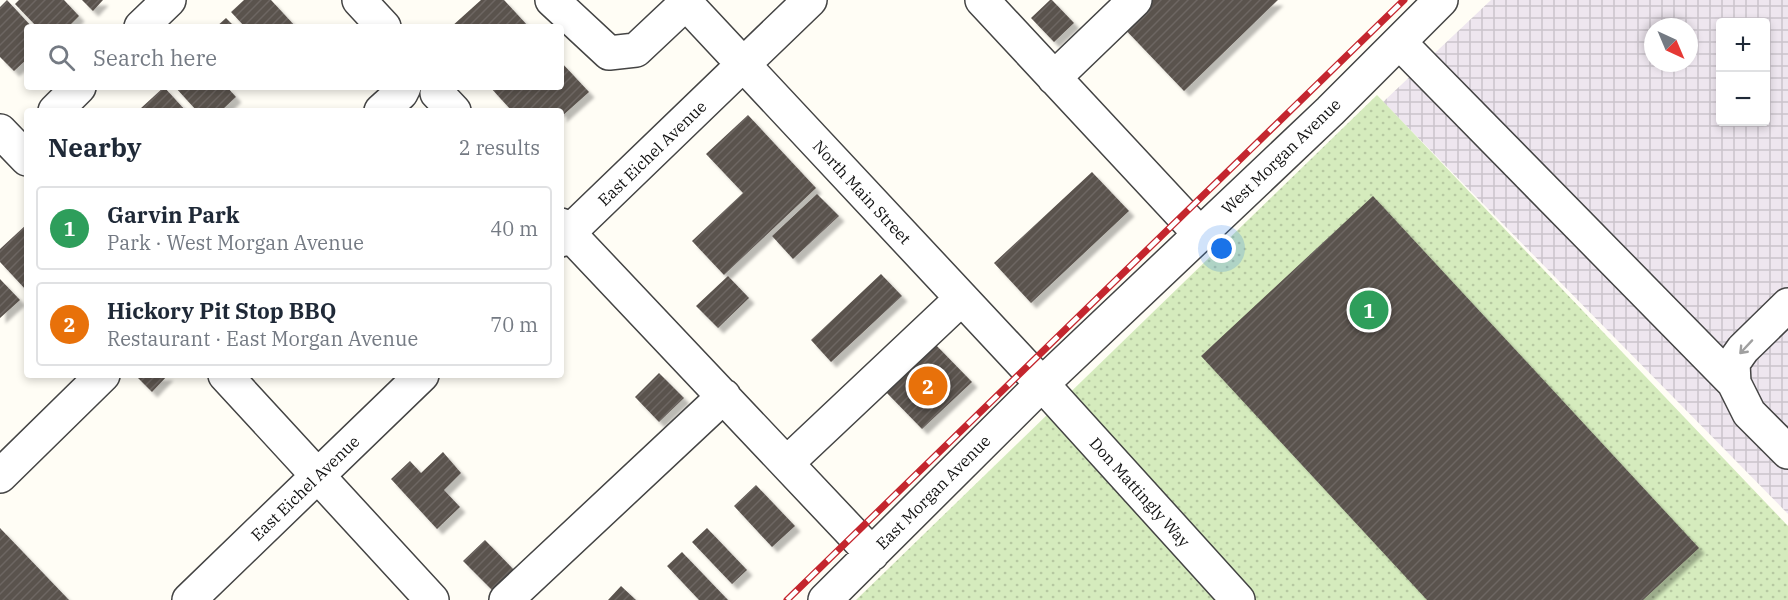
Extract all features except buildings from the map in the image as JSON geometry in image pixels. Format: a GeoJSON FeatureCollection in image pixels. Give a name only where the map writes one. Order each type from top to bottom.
{"type":"FeatureCollection","features":[{"type":"Feature","properties":{"kind":"street"},"geometry":{"type":"LineString","coordinates":[[144,24],[169,0]]}},
{"type":"Feature","properties":{"kind":"street"},"geometry":{"type":"LineString","coordinates":[[359,0],[381,24]]}},
{"type":"Feature","properties":{"kind":"street"},"geometry":{"type":"LineString","coordinates":[[552,0],[609,53],[636,50],[685,2]]}},
{"type":"Feature","properties":{"kind":"street","name":"East Eichel Avenue"},"geometry":{"type":"LineString","coordinates":[[564,232],[810,0]]}},
{"type":"Feature","properties":{"kind":"street"},"geometry":{"type":"LineString","coordinates":[[982,0],[1200,234]]}},
{"type":"Feature","properties":{"kind":"street"},"geometry":{"type":"LineString","coordinates":[[1054,78],[1135,0]]}},
{"type":"Feature","properties":{"kind":"street","name":"West Morgan Avenue"},"geometry":{"type":"LineString","coordinates":[[1041,384],[1330,111],[1441,0]]}},
{"type":"Feature","properties":{"kind":"street","name":"North Main Street"},"geometry":{"type":"LineString","coordinates":[[685,2],[1041,384]]}},
{"type":"Feature","properties":{"kind":"street"},"geometry":{"type":"LineString","coordinates":[[1399,42],[1734,383],[1749,413],[1788,452]]}},
{"type":"Feature","properties":{"kind":"street"},"geometry":{"type":"LineString","coordinates":[[58,108],[76,90]]}},
{"type":"Feature","properties":{"kind":"street"},"geometry":{"type":"LineString","coordinates":[[384,108],[402,90]]}},
{"type":"Feature","properties":{"kind":"street"},"geometry":{"type":"LineString","coordinates":[[564,234],[724,396],[872,554]]}},
{"type":"Feature","properties":{"kind":"street"},"geometry":{"type":"LineString","coordinates":[[787,463],[961,298]]}},
{"type":"Feature","properties":{"kind":"street"},"geometry":{"type":"LineString","coordinates":[[1734,383],[1733,363],[1743,349],[1788,305]]}},
{"type":"Feature","properties":{"kind":"street"},"geometry":{"type":"LineString","coordinates":[[0,476],[100,378]]}},
{"type":"Feature","properties":{"kind":"street"},"geometry":{"type":"LineString","coordinates":[[228,378],[432,600]]}},
{"type":"Feature","properties":{"kind":"street","name":"East Eichel Avenue"},"geometry":{"type":"LineString","coordinates":[[189,600],[419,378]]}},
{"type":"Feature","properties":{"kind":"street","name":"East Morgan Avenue"},"geometry":{"type":"LineString","coordinates":[[825,600],[1041,384]]}},
{"type":"Feature","properties":{"kind":"street","name":"Don Mattingly Way"},"geometry":{"type":"LineString","coordinates":[[1041,384],[1239,600]]}},
{"type":"Feature","properties":{"kind":"street"},"geometry":{"type":"LineString","coordinates":[[506,600],[724,396]]}},
{"type":"Feature","properties":{"kind":"shaded area"},"geometry":{"type":"Polygon","coordinates":[[[1491,0],[1788,0],[1788,514],[1383,102],[1491,0]]]}},
{"type":"Feature","properties":{"kind":"green space"},"geometry":{"type":"Polygon","coordinates":[[[1377,95],[1788,526],[1788,600],[856,600],[1377,95]]]}},
{"type":"Feature","properties":{"kind":"railway"},"geometry":{"type":"LineString","coordinates":[[787,600],[1404,0]]}},
{"type":"Feature","properties":{"kind":"place","name":"Garvin Park"},"geometry":{"type":"Point","coordinates":[1369,310]}},
{"type":"Feature","properties":{"kind":"place","name":"Hickory Pit Stop BBQ"},"geometry":{"type":"Point","coordinates":[928,386]}}]}
